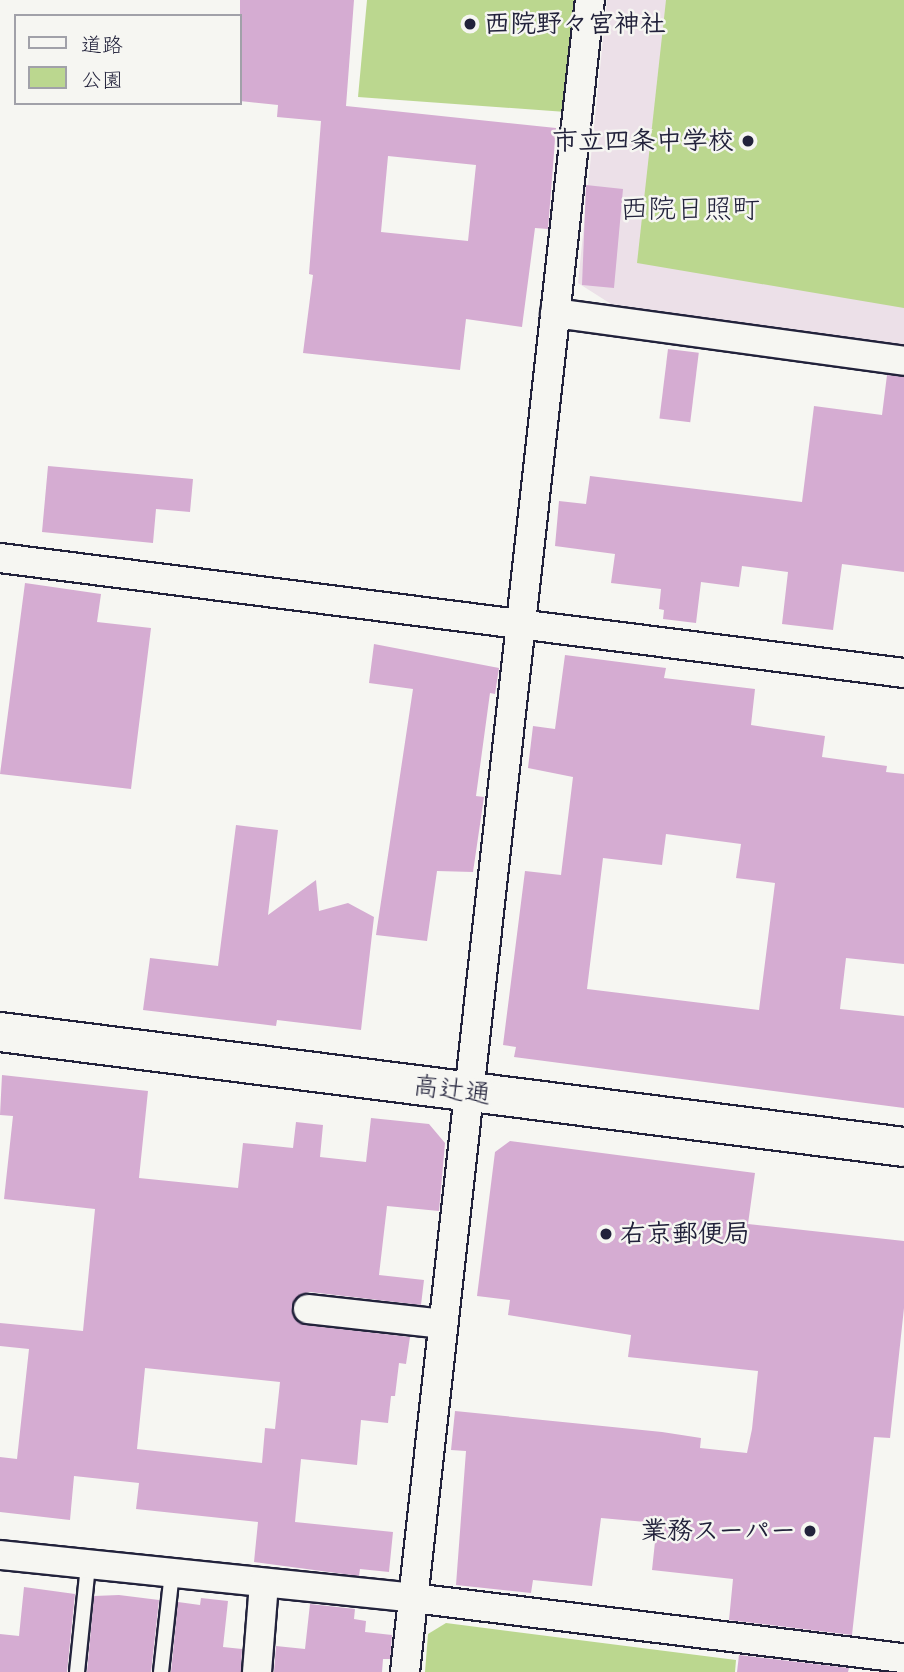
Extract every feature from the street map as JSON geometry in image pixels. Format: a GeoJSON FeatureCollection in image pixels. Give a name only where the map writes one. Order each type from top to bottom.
{"type":"FeatureCollection","features":[{"type":"Feature","properties":{"kind":"street"},"geometry":{"type":"LineString","coordinates":[[405,1672],[590,0]]}},
{"type":"Feature","properties":{"kind":"street"},"geometry":{"type":"LineString","coordinates":[[555,313],[904,361]]}},
{"type":"Feature","properties":{"kind":"street"},"geometry":{"type":"LineString","coordinates":[[0,558],[904,673]]}},
{"type":"Feature","properties":{"kind":"street","name":"高辻通"},"geometry":{"type":"LineString","coordinates":[[0,1032],[904,1147]]}},
{"type":"Feature","properties":{"kind":"street"},"geometry":{"type":"LineString","coordinates":[[308,1309],[443,1324]]}},
{"type":"Feature","properties":{"kind":"street"},"geometry":{"type":"LineString","coordinates":[[0,1555],[413,1598],[904,1658]]}},
{"type":"Feature","properties":{"kind":"street"},"geometry":{"type":"LineString","coordinates":[[257,1672],[264,1583]]}},
{"type":"Feature","properties":{"kind":"lane"},"geometry":{"type":"LineString","coordinates":[[77,1672],[88,1565]]}},
{"type":"Feature","properties":{"kind":"lane"},"geometry":{"type":"LineString","coordinates":[[161,1672],[172,1573]]}},
{"type":"Feature","properties":{"kind":"shaded area","name":"市立四条中学校"},"geometry":{"type":"Polygon","coordinates":[[[607,0],[904,0],[904,346],[611,304],[578,283],[607,0]]]}},
{"type":"Feature","properties":{"kind":"green space"},"geometry":{"type":"Polygon","coordinates":[[[367,0],[579,0],[566,112],[358,97],[367,0]]]}},
{"type":"Feature","properties":{"kind":"green space","name":"市立四条中学校"},"geometry":{"type":"Polygon","coordinates":[[[666,0],[904,0],[904,308],[637,263],[666,0]]]}},
{"type":"Feature","properties":{"kind":"green space"},"geometry":{"type":"Polygon","coordinates":[[[446,1623],[736,1660],[735,1672],[425,1672],[428,1634],[446,1623]]]}},
{"type":"Feature","properties":{"kind":"building"},"geometry":{"type":"Polygon","coordinates":[[[240,0],[354,0],[346,106],[556,128],[548,229],[535,228],[522,327],[466,319],[460,370],[303,353],[313,275],[309,274],[321,121],[277,117],[278,105],[242,101],[240,0]],[[388,156],[381,232],[468,241],[476,165],[388,156]]]}},
{"type":"Feature","properties":{"kind":"building"},"geometry":{"type":"Polygon","coordinates":[[[586,185],[623,189],[614,288],[582,285],[586,185]]]}},
{"type":"Feature","properties":{"kind":"building"},"geometry":{"type":"Polygon","coordinates":[[[668,349],[699,353],[690,422],[659,418],[668,349]]]}},
{"type":"Feature","properties":{"kind":"building"},"geometry":{"type":"Polygon","coordinates":[[[887,375],[904,377],[904,572],[842,564],[833,630],[782,624],[788,572],[742,566],[739,587],[701,582],[696,623],[663,619],[664,610],[659,609],[661,589],[611,583],[615,554],[555,546],[559,501],[586,504],[590,476],[802,502],[814,406],[882,415],[887,375]]]}},
{"type":"Feature","properties":{"kind":"building"},"geometry":{"type":"Polygon","coordinates":[[[48,466],[193,479],[190,512],[156,509],[153,543],[42,532],[48,466]]]}},
{"type":"Feature","properties":{"kind":"building"},"geometry":{"type":"Polygon","coordinates":[[[25,583],[101,594],[97,622],[151,628],[131,789],[0,774],[25,583]]]}},
{"type":"Feature","properties":{"kind":"building"},"geometry":{"type":"Polygon","coordinates":[[[374,644],[499,668],[495,694],[490,693],[476,796],[484,797],[473,872],[437,871],[427,941],[376,935],[413,689],[369,683],[374,644]]]}},
{"type":"Feature","properties":{"kind":"building"},"geometry":{"type":"Polygon","coordinates":[[[565,655],[666,668],[664,678],[755,689],[751,725],[825,736],[822,757],[887,766],[886,772],[904,774],[904,964],[846,958],[840,1009],[904,1016],[904,1108],[514,1057],[516,1047],[503,1045],[525,871],[561,875],[573,777],[528,768],[533,726],[555,729],[565,655]],[[666,834],[662,865],[603,858],[587,989],[759,1010],[775,883],[736,878],[741,844],[666,834]]]}},
{"type":"Feature","properties":{"kind":"building"},"geometry":{"type":"Polygon","coordinates":[[[236,825],[278,830],[268,915],[316,880],[319,911],[348,903],[374,917],[361,1030],[277,1020],[276,1026],[143,1010],[150,958],[218,966],[236,825]]]}},
{"type":"Feature","properties":{"kind":"building"},"geometry":{"type":"Polygon","coordinates":[[[2,1075],[148,1091],[139,1178],[238,1188],[243,1143],[293,1148],[296,1122],[323,1125],[320,1157],[366,1162],[371,1118],[429,1124],[445,1143],[439,1211],[387,1206],[379,1275],[424,1280],[421,1305],[310,1292],[301,1294],[292,1306],[293,1316],[305,1325],[410,1337],[406,1364],[399,1363],[388,1423],[361,1420],[357,1465],[301,1459],[295,1522],[393,1532],[389,1572],[360,1569],[359,1576],[254,1562],[258,1522],[136,1509],[139,1483],[74,1476],[70,1520],[0,1512],[0,1457],[17,1459],[29,1349],[0,1346],[0,1323],[83,1331],[95,1209],[4,1199],[13,1116],[0,1115],[2,1075]],[[145,1368],[137,1449],[262,1463],[265,1428],[275,1429],[280,1382],[145,1368]]]}},
{"type":"Feature","properties":{"kind":"building"},"geometry":{"type":"Polygon","coordinates":[[[510,1141],[755,1173],[748,1224],[904,1241],[904,1308],[890,1438],[874,1437],[852,1635],[729,1620],[733,1579],[652,1570],[657,1523],[601,1518],[592,1586],[533,1580],[531,1593],[456,1585],[466,1451],[451,1450],[455,1411],[662,1432],[701,1438],[700,1448],[747,1453],[752,1429],[758,1371],[628,1357],[631,1335],[508,1315],[510,1300],[477,1296],[495,1152],[510,1141]]]}},
{"type":"Feature","properties":{"kind":"building"},"geometry":{"type":"Polygon","coordinates":[[[24,1587],[75,1594],[67,1672],[0,1672],[0,1634],[19,1636],[24,1587]]]}},
{"type":"Feature","properties":{"kind":"building"},"geometry":{"type":"Polygon","coordinates":[[[119,1595],[159,1600],[151,1672],[87,1672],[94,1596],[119,1595]]]}},
{"type":"Feature","properties":{"kind":"building"},"geometry":{"type":"Polygon","coordinates":[[[201,1598],[228,1601],[223,1647],[242,1649],[241,1672],[171,1672],[178,1602],[200,1605],[201,1598]]]}},
{"type":"Feature","properties":{"kind":"building"},"geometry":{"type":"Polygon","coordinates":[[[310,1604],[355,1609],[354,1619],[366,1621],[365,1632],[392,1635],[390,1659],[383,1659],[382,1672],[274,1672],[276,1646],[305,1649],[310,1604]]]}},
{"type":"Feature","properties":{"kind":"building"},"geometry":{"type":"Polygon","coordinates":[[[739,1655],[849,1668],[848,1672],[737,1672],[739,1655]]]}},
{"type":"Feature","properties":{"kind":"place","name":"西院野々宮神社"},"geometry":{"type":"Point","coordinates":[470,24]}},
{"type":"Feature","properties":{"kind":"place","name":"市立四条中学校"},"geometry":{"type":"Point","coordinates":[748,141]}},
{"type":"Feature","properties":{"kind":"place","name":"右京郵便局"},"geometry":{"type":"Point","coordinates":[606,1234]}},
{"type":"Feature","properties":{"kind":"place","name":"業務スーパー"},"geometry":{"type":"Point","coordinates":[810,1531]}},
{"type":"Feature","properties":{"kind":"district","name":"西院日照町"},"geometry":{"type":"Point","coordinates":[690,208]}}]}
